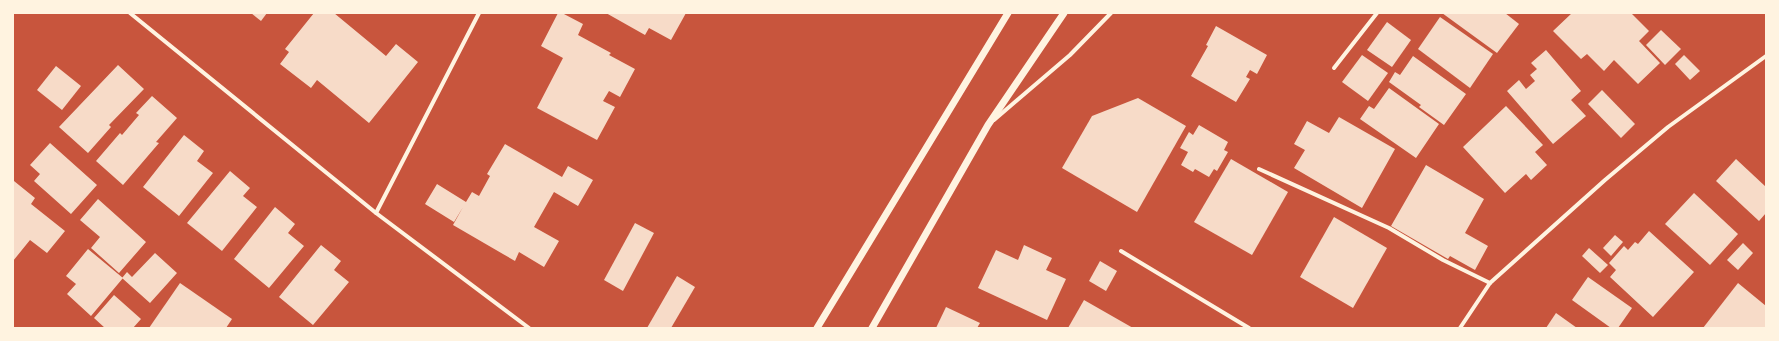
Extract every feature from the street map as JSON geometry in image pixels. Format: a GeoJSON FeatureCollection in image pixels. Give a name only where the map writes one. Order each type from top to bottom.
{"type":"FeatureCollection","features":[{"type":"Feature","properties":{"kind":"street"},"geometry":{"type":"LineString","coordinates":[[130,13],[376,213],[526,327]]}},
{"type":"Feature","properties":{"kind":"street"},"geometry":{"type":"LineString","coordinates":[[376,213],[479,13]]}},
{"type":"Feature","properties":{"kind":"street"},"geometry":{"type":"LineString","coordinates":[[817,328],[1008,13]]}},
{"type":"Feature","properties":{"kind":"street"},"geometry":{"type":"LineString","coordinates":[[872,328],[988,125],[1064,13]]}},
{"type":"Feature","properties":{"kind":"street"},"geometry":{"type":"LineString","coordinates":[[988,125],[1070,55],[1111,13]]}},
{"type":"Feature","properties":{"kind":"street"},"geometry":{"type":"LineString","coordinates":[[1334,68],[1377,13]]}},
{"type":"Feature","properties":{"kind":"street"},"geometry":{"type":"LineString","coordinates":[[1460,328],[1490,283],[1605,180],[1663,132],[1766,56]]}},
{"type":"Feature","properties":{"kind":"street"},"geometry":{"type":"LineString","coordinates":[[1259,169],[1388,228],[1443,260],[1490,283]]}},
{"type":"Feature","properties":{"kind":"street"},"geometry":{"type":"LineString","coordinates":[[1121,251],[1249,328]]}},
{"type":"Feature","properties":{"kind":"building"},"geometry":{"type":"Polygon","coordinates":[[[251,13],[267,13],[261,21],[251,13]]]}},
{"type":"Feature","properties":{"kind":"building"},"geometry":{"type":"Polygon","coordinates":[[[314,13],[334,13],[386,56],[396,44],[418,62],[369,123],[317,80],[311,88],[280,64],[289,52],[285,49],[314,13]]]}},
{"type":"Feature","properties":{"kind":"building"},"geometry":{"type":"Polygon","coordinates":[[[558,13],[562,13],[583,24],[578,35],[611,53],[609,55],[635,69],[620,97],[609,91],[603,101],[615,107],[597,140],[537,108],[563,58],[541,46],[558,13]]]}},
{"type":"Feature","properties":{"kind":"building"},"geometry":{"type":"Polygon","coordinates":[[[606,13],[686,13],[671,40],[649,28],[645,35],[606,13]]]}},
{"type":"Feature","properties":{"kind":"building"},"geometry":{"type":"Polygon","coordinates":[[[1442,13],[1505,13],[1519,24],[1497,53],[1442,13]]]}},
{"type":"Feature","properties":{"kind":"building"},"geometry":{"type":"Polygon","coordinates":[[[1572,13],[1631,13],[1649,31],[1639,41],[1660,63],[1638,84],[1614,60],[1604,71],[1587,54],[1581,59],[1553,31],[1572,13]]]}},
{"type":"Feature","properties":{"kind":"building"},"geometry":{"type":"Polygon","coordinates":[[[1440,17],[1493,54],[1470,88],[1418,49],[1440,17]]]}},
{"type":"Feature","properties":{"kind":"building"},"geometry":{"type":"Polygon","coordinates":[[[1387,22],[1411,40],[1392,67],[1367,50],[1387,22]]]}},
{"type":"Feature","properties":{"kind":"building"},"geometry":{"type":"Polygon","coordinates":[[[1216,26],[1267,55],[1257,74],[1250,70],[1246,77],[1250,79],[1236,102],[1191,76],[1208,46],[1206,45],[1216,26]]]}},
{"type":"Feature","properties":{"kind":"building"},"geometry":{"type":"Polygon","coordinates":[[[1661,30],[1681,49],[1665,65],[1646,45],[1661,30]]]}},
{"type":"Feature","properties":{"kind":"building"},"geometry":{"type":"Polygon","coordinates":[[[1546,50],[1581,91],[1571,100],[1586,116],[1553,144],[1507,91],[1519,80],[1526,89],[1535,81],[1530,75],[1537,69],[1531,63],[1546,50]]]}},
{"type":"Feature","properties":{"kind":"building"},"geometry":{"type":"Polygon","coordinates":[[[1362,55],[1388,73],[1368,101],[1342,82],[1362,55]]]}},
{"type":"Feature","properties":{"kind":"building"},"geometry":{"type":"Polygon","coordinates":[[[1684,55],[1700,71],[1690,80],[1675,64],[1684,55]]]}},
{"type":"Feature","properties":{"kind":"building"},"geometry":{"type":"Polygon","coordinates":[[[1413,56],[1466,94],[1444,125],[1419,107],[1421,105],[1389,82],[1395,72],[1400,75],[1413,56]]]}},
{"type":"Feature","properties":{"kind":"building"},"geometry":{"type":"Polygon","coordinates":[[[118,65],[144,89],[109,125],[111,127],[88,153],[59,127],[118,65]]]}},
{"type":"Feature","properties":{"kind":"building"},"geometry":{"type":"Polygon","coordinates":[[[56,66],[81,86],[62,110],[37,90],[56,66]]]}},
{"type":"Feature","properties":{"kind":"building"},"geometry":{"type":"Polygon","coordinates":[[[1389,88],[1439,124],[1416,158],[1360,119],[1369,106],[1374,109],[1389,88]]]}},
{"type":"Feature","properties":{"kind":"building"},"geometry":{"type":"Polygon","coordinates":[[[1602,90],[1635,124],[1621,138],[1588,104],[1602,90]]]}},
{"type":"Feature","properties":{"kind":"building"},"geometry":{"type":"Polygon","coordinates":[[[152,96],[177,118],[156,142],[159,143],[123,185],[96,161],[120,133],[122,135],[139,115],[136,113],[152,96]]]}},
{"type":"Feature","properties":{"kind":"building"},"geometry":{"type":"Polygon","coordinates":[[[1138,98],[1186,126],[1137,212],[1062,168],[1092,116],[1138,98]]]}},
{"type":"Feature","properties":{"kind":"building"},"geometry":{"type":"Polygon","coordinates":[[[1506,106],[1543,145],[1535,152],[1547,165],[1531,180],[1526,174],[1505,193],[1463,147],[1506,106]]]}},
{"type":"Feature","properties":{"kind":"building"},"geometry":{"type":"Polygon","coordinates":[[[1339,117],[1395,149],[1362,208],[1294,168],[1305,150],[1294,144],[1307,121],[1329,133],[1339,117]]]}},
{"type":"Feature","properties":{"kind":"building"},"geometry":{"type":"Polygon","coordinates":[[[1199,125],[1228,142],[1224,150],[1228,152],[1217,171],[1214,169],[1209,177],[1195,169],[1193,172],[1181,165],[1188,152],[1180,148],[1189,132],[1193,135],[1199,125]]]}},
{"type":"Feature","properties":{"kind":"building"},"geometry":{"type":"Polygon","coordinates":[[[184,135],[204,151],[197,161],[213,173],[179,216],[143,187],[184,135]]]}},
{"type":"Feature","properties":{"kind":"building"},"geometry":{"type":"Polygon","coordinates":[[[50,143],[97,185],[71,214],[34,181],[40,174],[30,165],[50,143]]]}},
{"type":"Feature","properties":{"kind":"building"},"geometry":{"type":"Polygon","coordinates":[[[505,144],[562,177],[568,166],[593,180],[578,206],[554,192],[534,227],[559,241],[544,267],[519,252],[515,261],[453,225],[463,207],[454,222],[425,204],[437,184],[466,202],[472,192],[479,196],[490,176],[487,174],[505,144]]]}},
{"type":"Feature","properties":{"kind":"building"},"geometry":{"type":"Polygon","coordinates":[[[1231,159],[1288,192],[1252,255],[1194,222],[1231,159]]]}},
{"type":"Feature","properties":{"kind":"building"},"geometry":{"type":"Polygon","coordinates":[[[1736,159],[1766,187],[1766,213],[1759,221],[1716,181],[1736,159]]]}},
{"type":"Feature","properties":{"kind":"building"},"geometry":{"type":"Polygon","coordinates":[[[1426,165],[1484,199],[1465,233],[1488,246],[1475,270],[1450,256],[1448,259],[1391,226],[1426,165]]]}},
{"type":"Feature","properties":{"kind":"building"},"geometry":{"type":"Polygon","coordinates":[[[230,171],[250,188],[243,196],[257,207],[222,251],[187,223],[230,171]]]}},
{"type":"Feature","properties":{"kind":"building"},"geometry":{"type":"Polygon","coordinates":[[[14,181],[35,198],[31,204],[65,231],[47,253],[30,240],[13,261],[14,181]]]}},
{"type":"Feature","properties":{"kind":"building"},"geometry":{"type":"Polygon","coordinates":[[[1694,193],[1738,234],[1710,265],[1665,224],[1694,193]]]}},
{"type":"Feature","properties":{"kind":"building"},"geometry":{"type":"Polygon","coordinates":[[[98,199],[146,242],[119,273],[91,248],[100,237],[80,220],[98,199]]]}},
{"type":"Feature","properties":{"kind":"building"},"geometry":{"type":"Polygon","coordinates":[[[275,207],[295,224],[288,233],[304,246],[269,288],[234,259],[275,207]]]}},
{"type":"Feature","properties":{"kind":"building"},"geometry":{"type":"Polygon","coordinates":[[[1334,217],[1387,248],[1353,308],[1300,277],[1334,217]]]}},
{"type":"Feature","properties":{"kind":"building"},"geometry":{"type":"Polygon","coordinates":[[[635,223],[654,233],[623,291],[604,280],[635,223]]]}},
{"type":"Feature","properties":{"kind":"building"},"geometry":{"type":"Polygon","coordinates":[[[1649,231],[1694,272],[1653,317],[1610,277],[1616,270],[1609,263],[1624,246],[1628,250],[1635,242],[1638,244],[1649,231]]]}},
{"type":"Feature","properties":{"kind":"building"},"geometry":{"type":"Polygon","coordinates":[[[1615,235],[1623,242],[1611,256],[1603,248],[1615,235]]]}},
{"type":"Feature","properties":{"kind":"building"},"geometry":{"type":"Polygon","coordinates":[[[1743,243],[1753,253],[1738,270],[1727,260],[1743,243]]]}},
{"type":"Feature","properties":{"kind":"building"},"geometry":{"type":"Polygon","coordinates":[[[321,245],[341,261],[334,270],[349,282],[313,325],[279,297],[321,245]]]}},
{"type":"Feature","properties":{"kind":"building"},"geometry":{"type":"Polygon","coordinates":[[[1024,245],[1052,258],[1046,270],[1066,279],[1047,320],[978,288],[996,250],[1018,260],[1024,245]]]}},
{"type":"Feature","properties":{"kind":"building"},"geometry":{"type":"Polygon","coordinates":[[[1589,248],[1608,265],[1600,273],[1582,256],[1589,248]]]}},
{"type":"Feature","properties":{"kind":"building"},"geometry":{"type":"Polygon","coordinates":[[[88,249],[123,278],[91,316],[67,294],[76,284],[66,276],[88,249]]]}},
{"type":"Feature","properties":{"kind":"building"},"geometry":{"type":"Polygon","coordinates":[[[155,253],[177,273],[150,303],[122,278],[127,272],[132,277],[155,253]]]}},
{"type":"Feature","properties":{"kind":"building"},"geometry":{"type":"Polygon","coordinates":[[[1100,261],[1117,271],[1106,291],[1089,281],[1100,261]]]}},
{"type":"Feature","properties":{"kind":"building"},"geometry":{"type":"Polygon","coordinates":[[[677,276],[695,287],[671,328],[647,328],[677,276]]]}},
{"type":"Feature","properties":{"kind":"building"},"geometry":{"type":"Polygon","coordinates":[[[1588,277],[1632,308],[1618,328],[1611,328],[1572,300],[1588,277]]]}},
{"type":"Feature","properties":{"kind":"building"},"geometry":{"type":"Polygon","coordinates":[[[180,283],[232,319],[226,328],[149,328],[180,283]]]}},
{"type":"Feature","properties":{"kind":"building"},"geometry":{"type":"Polygon","coordinates":[[[1738,283],[1766,306],[1766,328],[1703,328],[1738,283]]]}},
{"type":"Feature","properties":{"kind":"building"},"geometry":{"type":"Polygon","coordinates":[[[114,295],[141,319],[133,328],[105,328],[94,318],[114,295]]]}},
{"type":"Feature","properties":{"kind":"building"},"geometry":{"type":"Polygon","coordinates":[[[1084,300],[1133,328],[1068,328],[1084,300]]]}},
{"type":"Feature","properties":{"kind":"building"},"geometry":{"type":"Polygon","coordinates":[[[946,307],[980,323],[977,328],[936,328],[946,307]]]}},
{"type":"Feature","properties":{"kind":"building"},"geometry":{"type":"Polygon","coordinates":[[[1556,313],[1577,328],[1546,328],[1556,313]]]}}]}
